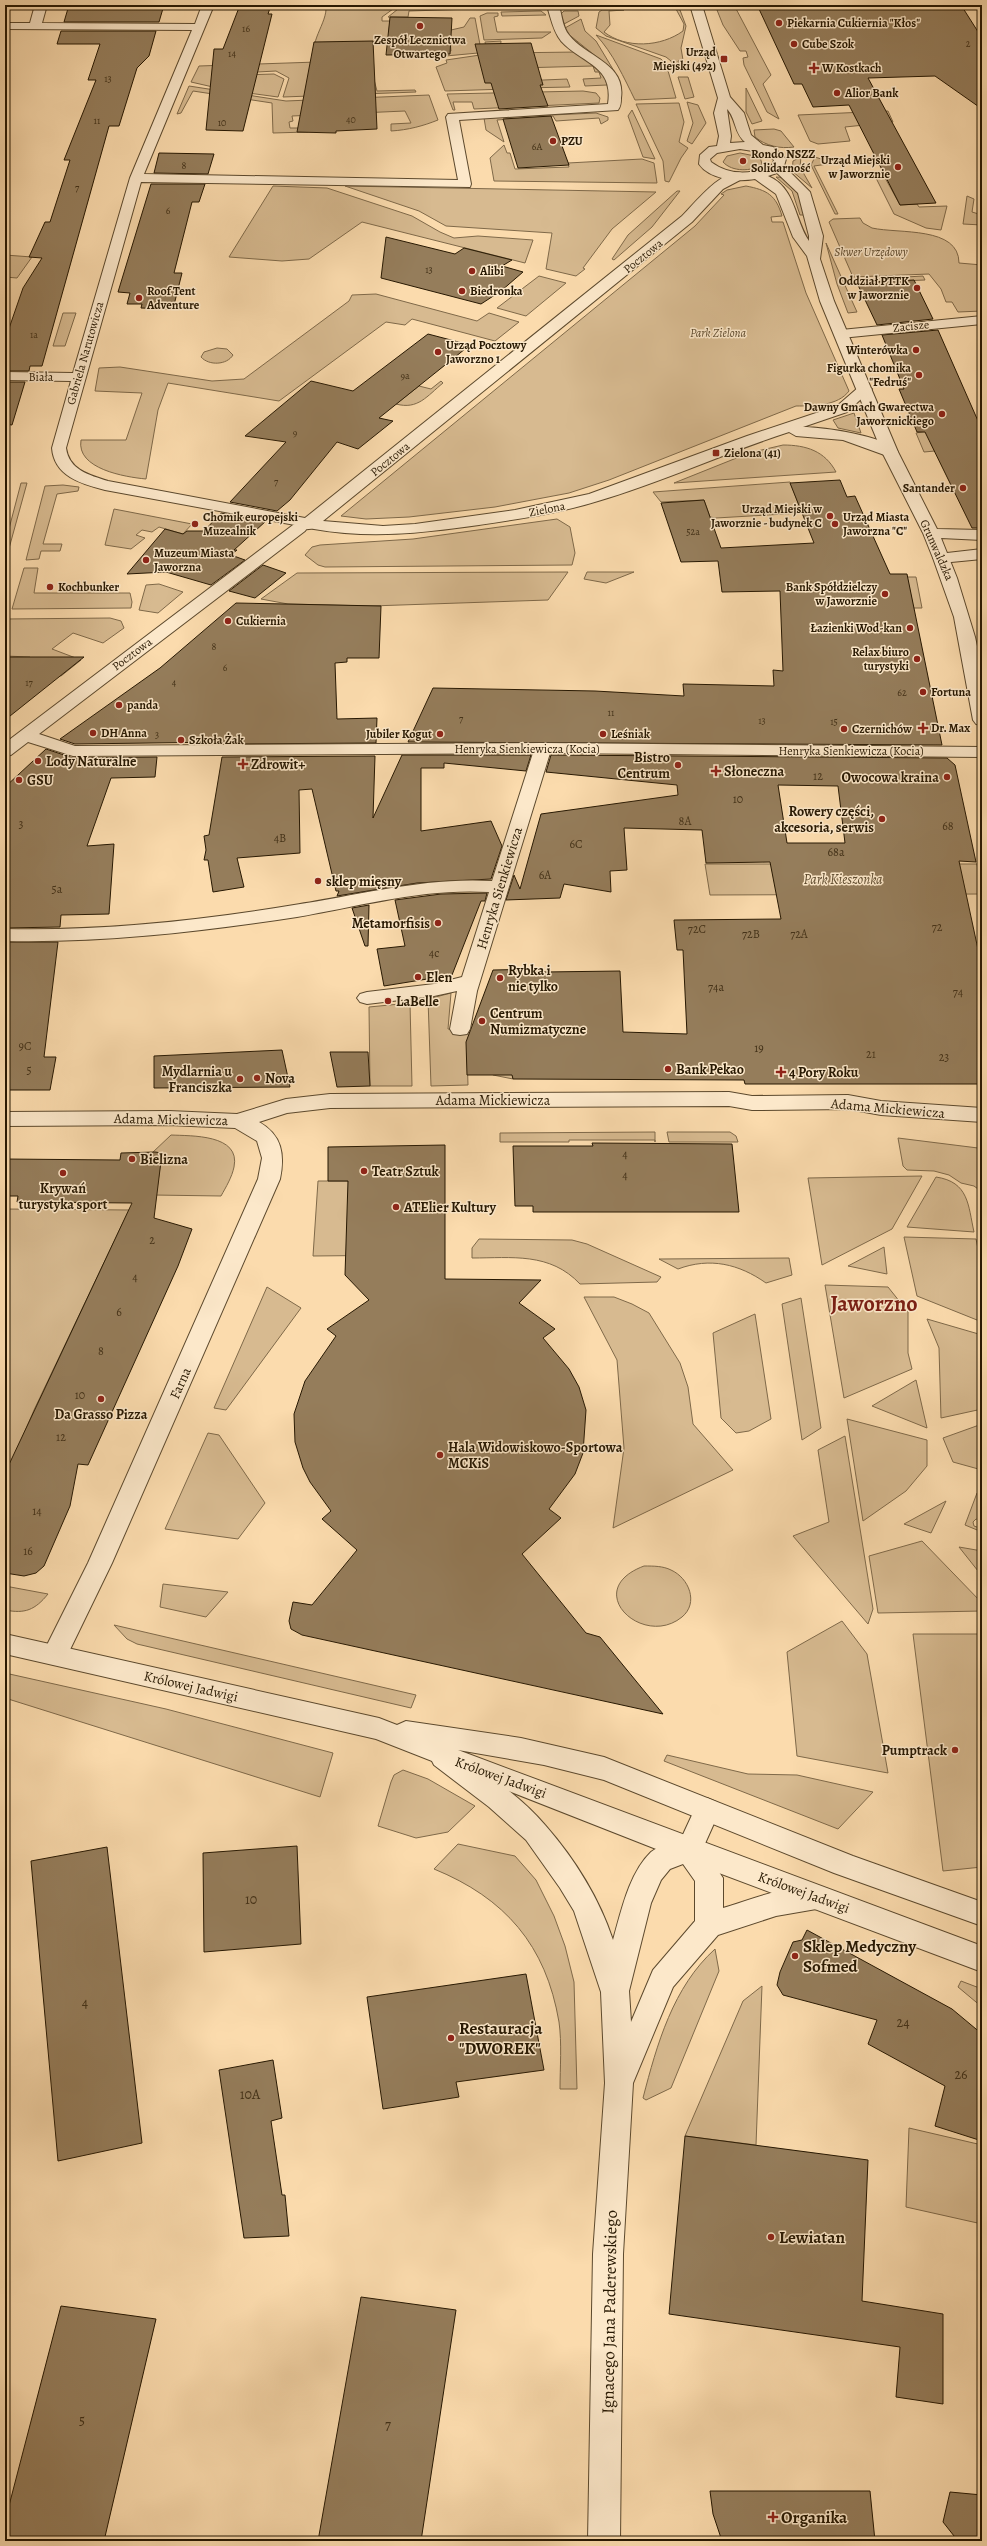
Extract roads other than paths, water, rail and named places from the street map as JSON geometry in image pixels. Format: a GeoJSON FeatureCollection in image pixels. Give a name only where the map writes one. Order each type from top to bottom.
{"type":"FeatureCollection","features":[{"type":"Feature","properties":{"kind":"street"},"geometry":{"type":"LineString","coordinates":[[35,27],[41,5]]}},
{"type":"Feature","properties":{"kind":"street","name":"Gabriela Narutowicza"},"geometry":{"type":"LineString","coordinates":[[208,5],[136,178],[78,377],[59,448],[60,458],[66,467],[80,477],[105,485],[303,525]]}},
{"type":"Feature","properties":{"kind":"street"},"geometry":{"type":"LineString","coordinates":[[136,178],[465,184],[452,117],[614,108],[616,99],[615,87],[609,73],[600,62],[566,38],[557,23],[553,6],[608,5]]}},
{"type":"Feature","properties":{"kind":"street"},"geometry":{"type":"LineString","coordinates":[[696,5],[724,98],[738,112],[745,136],[758,147]]}},
{"type":"Feature","properties":{"kind":"street"},"geometry":{"type":"LineString","coordinates":[[5,26],[198,27]]}},
{"type":"Feature","properties":{"kind":"street"},"geometry":{"type":"LineString","coordinates":[[723,147],[725,136],[720,112],[724,98]]}},
{"type":"Feature","properties":{"kind":"street"},"geometry":{"type":"LineString","coordinates":[[758,147],[723,147],[709,152],[704,158],[705,164],[711,169],[738,176],[754,176],[769,173],[778,167]]}},
{"type":"Feature","properties":{"kind":"street","name":"Grunwaldzka"},"geometry":{"type":"LineString","coordinates":[[758,147],[776,155],[780,159],[778,167],[804,192],[816,236],[812,254]]}},
{"type":"Feature","properties":{"kind":"street","name":"Pocztowa"},"geometry":{"type":"LineString","coordinates":[[5,751],[303,525],[320,516],[566,316],[628,268],[687,219],[718,186],[738,176]]}},
{"type":"Feature","properties":{"kind":"street","name":"Grunwaldzka"},"geometry":{"type":"LineString","coordinates":[[754,176],[767,180],[785,194],[798,236],[812,254],[817,276],[890,452],[931,533],[956,590],[970,649],[982,720]]}},
{"type":"Feature","properties":{"kind":"street","name":"Zacisze"},"geometry":{"type":"LineString","coordinates":[[841,334],[982,320]]}},
{"type":"Feature","properties":{"kind":"street","name":"Biała"},"geometry":{"type":"LineString","coordinates":[[5,376],[78,377]]}},
{"type":"Feature","properties":{"kind":"street","name":"Zielona"},"geometry":{"type":"LineString","coordinates":[[303,525],[356,530],[415,529],[542,510],[616,491],[745,441],[777,433],[842,409],[865,389]]}},
{"type":"Feature","properties":{"kind":"street","name":"Zielona"},"geometry":{"type":"LineString","coordinates":[[777,433],[815,431],[836,433],[861,440],[890,452]]}},
{"type":"Feature","properties":{"kind":"street"},"geometry":{"type":"LineString","coordinates":[[931,533],[982,535]]}},
{"type":"Feature","properties":{"kind":"street"},"geometry":{"type":"LineString","coordinates":[[941,558],[982,554]]}},
{"type":"Feature","properties":{"kind":"street"},"geometry":{"type":"LineString","coordinates":[[5,730],[29,732]]}},
{"type":"Feature","properties":{"kind":"street","name":"Henryka Sienkiewicza (Kocia)"},"geometry":{"type":"LineString","coordinates":[[29,732],[73,751],[543,748],[982,752]]}},
{"type":"Feature","properties":{"kind":"street","name":"Henryka Sienkiewicza"},"geometry":{"type":"LineString","coordinates":[[460,1030],[470,981],[543,748]]}},
{"type":"Feature","properties":{"kind":"street"},"geometry":{"type":"LineString","coordinates":[[5,935],[85,936],[131,934],[246,919],[445,886],[500,887]]}},
{"type":"Feature","properties":{"kind":"street"},"geometry":{"type":"LineString","coordinates":[[367,998],[434,990],[470,981]]}},
{"type":"Feature","properties":{"kind":"street","name":"Adama Mickiewicza"},"geometry":{"type":"LineString","coordinates":[[5,1119],[169,1118],[238,1121],[286,1106],[330,1101],[729,1099],[752,1103],[848,1102],[881,1108],[982,1115]]}},
{"type":"Feature","properties":{"kind":"street","name":"Farna"},"geometry":{"type":"LineString","coordinates":[[55,1655],[100,1563],[269,1179],[274,1155],[269,1140],[254,1126],[238,1121]]}},
{"type":"Feature","properties":{"kind":"street","name":"Królowej Jadwigi"},"geometry":{"type":"LineString","coordinates":[[5,1644],[379,1728],[443,1756],[689,1850],[982,1959]]}},
{"type":"Feature","properties":{"kind":"street"},"geometry":{"type":"LineString","coordinates":[[379,1728],[444,1737],[589,1764],[640,1781],[707,1810],[904,1888],[982,1914]]}},
{"type":"Feature","properties":{"kind":"street","name":"Ignacego Jana Paderewskiego"},"geometry":{"type":"LineString","coordinates":[[443,1756],[498,1799],[535,1832],[570,1879],[586,1906],[598,1937],[615,1992],[619,2083],[608,2254],[604,2541]]}},
{"type":"Feature","properties":{"kind":"street"},"geometry":{"type":"LineString","coordinates":[[707,1810],[689,1850],[709,1878],[708,1925],[776,1904],[818,1898]]}},
{"type":"Feature","properties":{"kind":"street","name":"Ignacego Jana Paderewskiego"},"geometry":{"type":"LineString","coordinates":[[615,1992],[629,1928],[644,1887],[660,1860],[689,1850]]}},
{"type":"Feature","properties":{"kind":"street","name":"Ignacego Jana Paderewskiego"},"geometry":{"type":"LineString","coordinates":[[619,2083],[663,1979],[708,1925]]}},
{"type":"Feature","properties":{"kind":"place","name":"Piekarnia Cukiernia \"Kłos\""},"geometry":{"type":"Point","coordinates":[779,23]}},
{"type":"Feature","properties":{"kind":"place","name":"Zespół Lecznictwa Otwartego"},"geometry":{"type":"Point","coordinates":[420,26]}},
{"type":"Feature","properties":{"kind":"place","name":"Cube Szok"},"geometry":{"type":"Point","coordinates":[794,44]}},
{"type":"Feature","properties":{"kind":"place","name":"Urząd Miejski (492)"},"geometry":{"type":"Point","coordinates":[724,59]}},
{"type":"Feature","properties":{"kind":"place","name":"W Kostkach"},"geometry":{"type":"Point","coordinates":[814,68]}},
{"type":"Feature","properties":{"kind":"place","name":"Alior Bank"},"geometry":{"type":"Point","coordinates":[837,93]}},
{"type":"Feature","properties":{"kind":"place","name":"PZU"},"geometry":{"type":"Point","coordinates":[553,141]}},
{"type":"Feature","properties":{"kind":"place","name":"Rondo NSZZ Solidarność"},"geometry":{"type":"Point","coordinates":[743,161]}},
{"type":"Feature","properties":{"kind":"place","name":"Urząd Miejski w Jaworznie"},"geometry":{"type":"Point","coordinates":[898,167]}},
{"type":"Feature","properties":{"kind":"place","name":"Alibi"},"geometry":{"type":"Point","coordinates":[472,271]}},
{"type":"Feature","properties":{"kind":"place","name":"Oddział PTTK w Jaworznie"},"geometry":{"type":"Point","coordinates":[917,288]}},
{"type":"Feature","properties":{"kind":"place","name":"Biedronka"},"geometry":{"type":"Point","coordinates":[462,291]}},
{"type":"Feature","properties":{"kind":"place","name":"Roof Tent Adventure"},"geometry":{"type":"Point","coordinates":[139,298]}},
{"type":"Feature","properties":{"kind":"place","name":"Winterówka"},"geometry":{"type":"Point","coordinates":[916,350]}},
{"type":"Feature","properties":{"kind":"place","name":"Urząd Pocztowy Jaworzno 1"},"geometry":{"type":"Point","coordinates":[438,352]}},
{"type":"Feature","properties":{"kind":"place","name":"Figurka chomika \"Fedruś\""},"geometry":{"type":"Point","coordinates":[919,375]}},
{"type":"Feature","properties":{"kind":"place","name":"Dawny Gmach Gwarectwa Jaworznickiego"},"geometry":{"type":"Point","coordinates":[942,414]}},
{"type":"Feature","properties":{"kind":"place","name":"Zielona (41)"},"geometry":{"type":"Point","coordinates":[716,453]}},
{"type":"Feature","properties":{"kind":"place","name":"Santander"},"geometry":{"type":"Point","coordinates":[963,488]}},
{"type":"Feature","properties":{"kind":"place","name":"Urząd Miejski w Jaworznie - budynek C"},"geometry":{"type":"Point","coordinates":[830,516]}},
{"type":"Feature","properties":{"kind":"place","name":"Chomik europejski Muzealnik"},"geometry":{"type":"Point","coordinates":[195,524]}},
{"type":"Feature","properties":{"kind":"place","name":"Urząd Miasta Jaworzna \"C\""},"geometry":{"type":"Point","coordinates":[835,524]}},
{"type":"Feature","properties":{"kind":"place","name":"Muzeum Miasta Jaworzna"},"geometry":{"type":"Point","coordinates":[146,560]}},
{"type":"Feature","properties":{"kind":"place","name":"Kochbunker"},"geometry":{"type":"Point","coordinates":[50,587]}},
{"type":"Feature","properties":{"kind":"place","name":"Bank Spółdzielczy w Jaworznie"},"geometry":{"type":"Point","coordinates":[885,594]}},
{"type":"Feature","properties":{"kind":"place","name":"Cukiernia"},"geometry":{"type":"Point","coordinates":[228,621]}},
{"type":"Feature","properties":{"kind":"place","name":"Łazienki Wod-kan"},"geometry":{"type":"Point","coordinates":[910,628]}},
{"type":"Feature","properties":{"kind":"place","name":"Relax biuro turystyki"},"geometry":{"type":"Point","coordinates":[917,659]}},
{"type":"Feature","properties":{"kind":"place","name":"Fortuna"},"geometry":{"type":"Point","coordinates":[923,692]}},
{"type":"Feature","properties":{"kind":"place","name":"panda"},"geometry":{"type":"Point","coordinates":[119,705]}},
{"type":"Feature","properties":{"kind":"place","name":"Dr. Max"},"geometry":{"type":"Point","coordinates":[923,728]}},
{"type":"Feature","properties":{"kind":"place","name":"Czernichów"},"geometry":{"type":"Point","coordinates":[844,729]}},
{"type":"Feature","properties":{"kind":"place","name":"DH Anna"},"geometry":{"type":"Point","coordinates":[93,733]}},
{"type":"Feature","properties":{"kind":"place","name":"Jubiler Kogut"},"geometry":{"type":"Point","coordinates":[440,734]}},
{"type":"Feature","properties":{"kind":"place","name":"Leśniak"},"geometry":{"type":"Point","coordinates":[603,734]}},
{"type":"Feature","properties":{"kind":"place","name":"Szkoła Żak"},"geometry":{"type":"Point","coordinates":[181,740]}},
{"type":"Feature","properties":{"kind":"place","name":"Lody Naturalne"},"geometry":{"type":"Point","coordinates":[38,761]}},
{"type":"Feature","properties":{"kind":"place","name":"Zdrowit+"},"geometry":{"type":"Point","coordinates":[243,764]}},
{"type":"Feature","properties":{"kind":"place","name":"Bistro Centrum"},"geometry":{"type":"Point","coordinates":[678,765]}},
{"type":"Feature","properties":{"kind":"place","name":"Słoneczna"},"geometry":{"type":"Point","coordinates":[716,771]}},
{"type":"Feature","properties":{"kind":"place","name":"Owocowa kraina"},"geometry":{"type":"Point","coordinates":[947,777]}},
{"type":"Feature","properties":{"kind":"place","name":"GSU"},"geometry":{"type":"Point","coordinates":[19,780]}},
{"type":"Feature","properties":{"kind":"place","name":"Rowery części, akcesoria, serwis"},"geometry":{"type":"Point","coordinates":[882,819]}},
{"type":"Feature","properties":{"kind":"place","name":"sklep mięsny"},"geometry":{"type":"Point","coordinates":[318,881]}},
{"type":"Feature","properties":{"kind":"place","name":"Metamorfisis"},"geometry":{"type":"Point","coordinates":[438,923]}},
{"type":"Feature","properties":{"kind":"place","name":"Elen"},"geometry":{"type":"Point","coordinates":[418,977]}},
{"type":"Feature","properties":{"kind":"place","name":"Rybka i nie tylko"},"geometry":{"type":"Point","coordinates":[500,978]}},
{"type":"Feature","properties":{"kind":"place","name":"LaBelle"},"geometry":{"type":"Point","coordinates":[388,1001]}},
{"type":"Feature","properties":{"kind":"place","name":"Centrum Numizmatyczne"},"geometry":{"type":"Point","coordinates":[482,1021]}},
{"type":"Feature","properties":{"kind":"place","name":"Bank Pekao"},"geometry":{"type":"Point","coordinates":[668,1069]}},
{"type":"Feature","properties":{"kind":"place","name":"4 Pory Roku"},"geometry":{"type":"Point","coordinates":[781,1072]}},
{"type":"Feature","properties":{"kind":"place","name":"Nova"},"geometry":{"type":"Point","coordinates":[257,1078]}},
{"type":"Feature","properties":{"kind":"place","name":"Mydlarnia u Franciszka"},"geometry":{"type":"Point","coordinates":[240,1079]}},
{"type":"Feature","properties":{"kind":"place","name":"Bielizna"},"geometry":{"type":"Point","coordinates":[132,1159]}},
{"type":"Feature","properties":{"kind":"place","name":"Teatr Sztuk"},"geometry":{"type":"Point","coordinates":[364,1171]}},
{"type":"Feature","properties":{"kind":"place","name":"Krywań turystyka sport"},"geometry":{"type":"Point","coordinates":[63,1173]}},
{"type":"Feature","properties":{"kind":"place","name":"ATElier Kultury"},"geometry":{"type":"Point","coordinates":[396,1207]}},
{"type":"Feature","properties":{"kind":"place","name":"Da Grasso Pizza"},"geometry":{"type":"Point","coordinates":[101,1399]}},
{"type":"Feature","properties":{"kind":"place","name":"Hala Widowiskowo-Sportowa MCKiS"},"geometry":{"type":"Point","coordinates":[440,1455]}},
{"type":"Feature","properties":{"kind":"place","name":"Pumptrack"},"geometry":{"type":"Point","coordinates":[955,1750]}},
{"type":"Feature","properties":{"kind":"place","name":"Sklep Medyczny Sofmed"},"geometry":{"type":"Point","coordinates":[795,1956]}},
{"type":"Feature","properties":{"kind":"place","name":"Restauracja \"DWOREK\""},"geometry":{"type":"Point","coordinates":[451,2038]}},
{"type":"Feature","properties":{"kind":"place","name":"Lewiatan"},"geometry":{"type":"Point","coordinates":[771,2237]}},
{"type":"Feature","properties":{"kind":"place","name":"Organika"},"geometry":{"type":"Point","coordinates":[773,2517]}},
{"type":"Feature","properties":{"kind":"district","name":"Jaworzno"},"geometry":{"type":"Point","coordinates":[874,1303]}},
{"type":"Feature","properties":{"kind":"park label","name":"Skwer Urzędowy"},"geometry":{"type":"Point","coordinates":[871,252]}},
{"type":"Feature","properties":{"kind":"park label","name":"Park Zielona"},"geometry":{"type":"Point","coordinates":[718,333]}},
{"type":"Feature","properties":{"kind":"park label","name":"Park Kieszonka"},"geometry":{"type":"Point","coordinates":[843,879]}}]}
